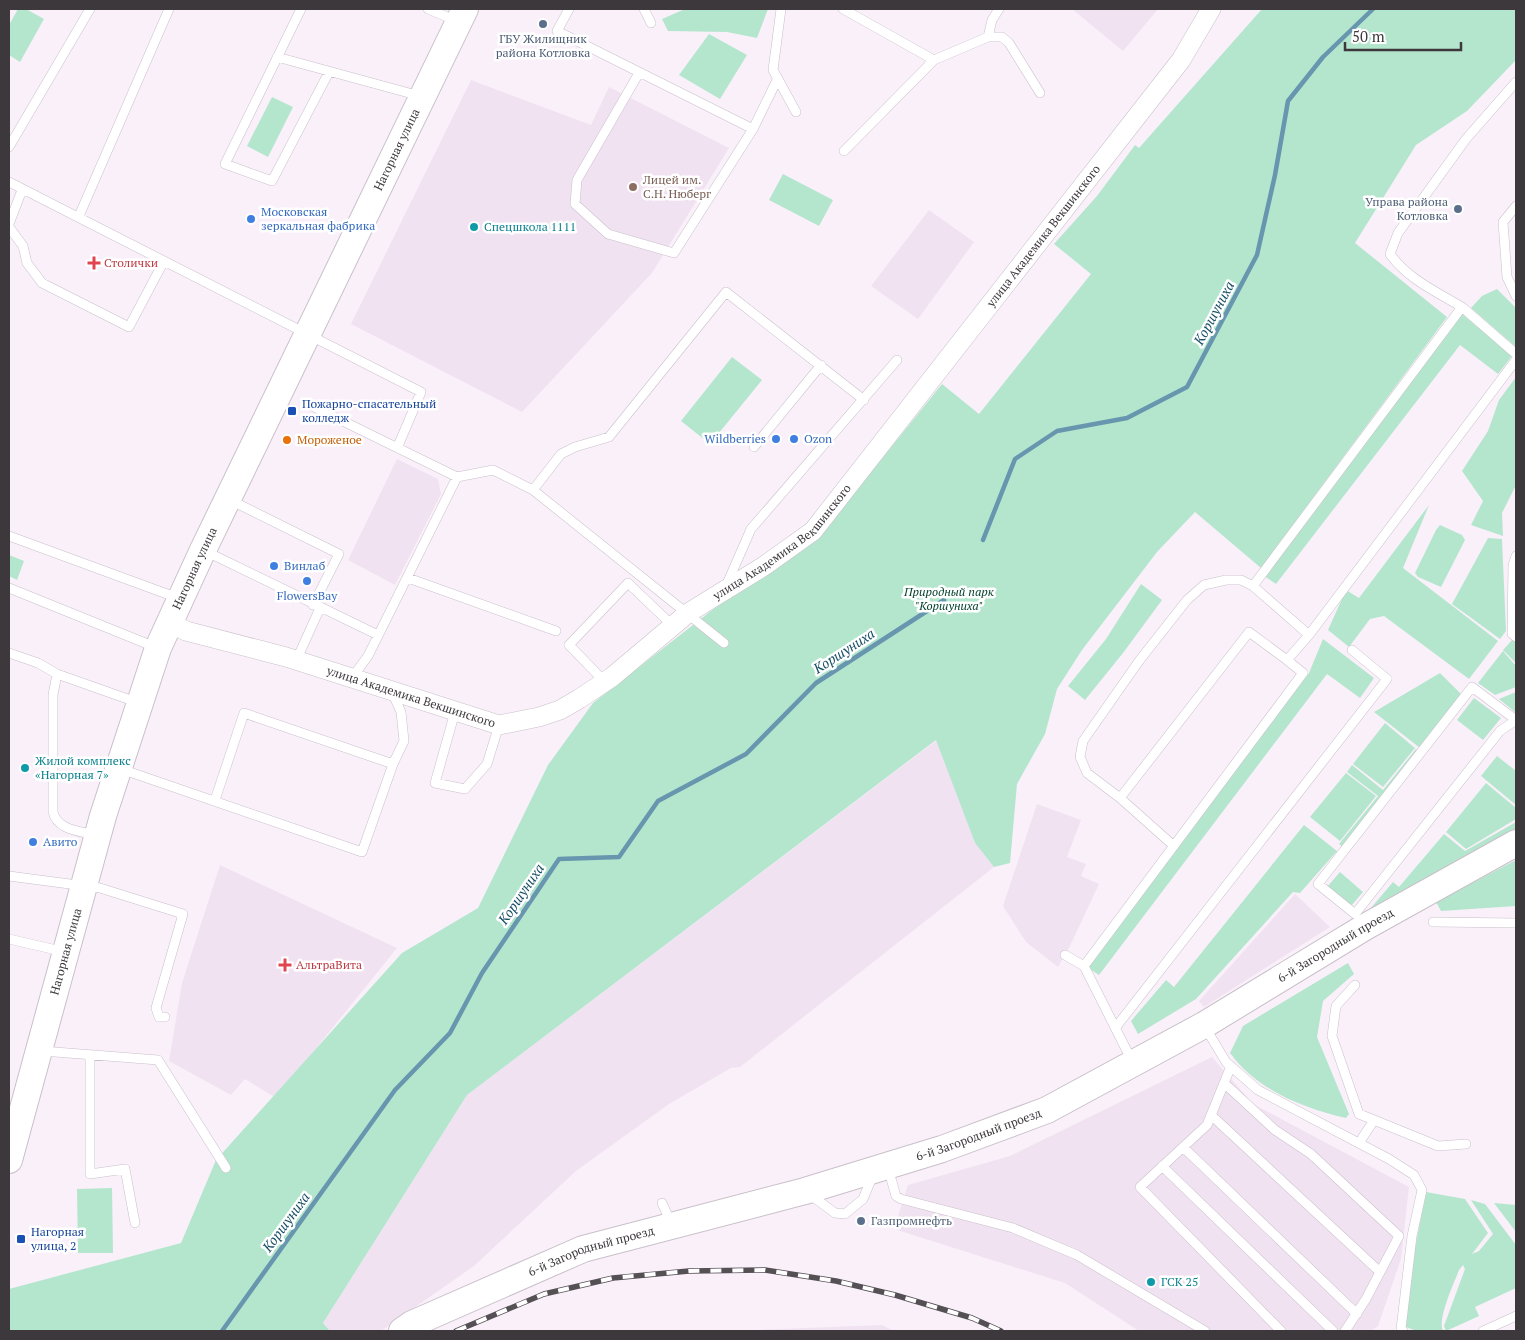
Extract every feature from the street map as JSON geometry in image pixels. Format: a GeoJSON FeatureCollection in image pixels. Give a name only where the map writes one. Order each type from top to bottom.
{"type":"FeatureCollection","features":[{"type":"Feature","properties":{"kind":"street","name":"улица Академика Векшинского"},"geometry":{"type":"LineString","coordinates":[[174,610],[186,631],[296,661],[499,725],[560,710],[606,682],[688,613],[725,588],[764,566],[813,531],[1175,68],[1211,9]]}},
{"type":"Feature","properties":{"kind":"street","name":"Нагорная улица"},"geometry":{"type":"LineString","coordinates":[[9,1160],[98,836],[118,768],[158,648],[174,610],[424,97],[462,15]]}},
{"type":"Feature","properties":{"kind":"street","name":"6-й Загородный проезд"},"geometry":{"type":"LineString","coordinates":[[402,1331],[412,1324],[667,1214],[805,1190],[942,1149],[1047,1110],[1204,1025],[1360,921],[1516,843]]}},
{"type":"Feature","properties":{"kind":"lane"},"geometry":{"type":"LineString","coordinates":[[9,146],[90,9]]}},
{"type":"Feature","properties":{"kind":"lane"},"geometry":{"type":"LineString","coordinates":[[79,216],[169,9]]}},
{"type":"Feature","properties":{"kind":"lane"},"geometry":{"type":"LineString","coordinates":[[301,9],[225,164],[272,181],[329,72]]}},
{"type":"Feature","properties":{"kind":"lane"},"geometry":{"type":"LineString","coordinates":[[428,9],[462,15]]}},
{"type":"Feature","properties":{"kind":"lane"},"geometry":{"type":"LineString","coordinates":[[569,9],[557,31],[753,129]]}},
{"type":"Feature","properties":{"kind":"lane"},"geometry":{"type":"LineString","coordinates":[[644,9],[651,23]]}},
{"type":"Feature","properties":{"kind":"lane"},"geometry":{"type":"LineString","coordinates":[[781,9],[772,70],[796,112]]}},
{"type":"Feature","properties":{"kind":"lane"},"geometry":{"type":"LineString","coordinates":[[843,9],[934,60]]}},
{"type":"Feature","properties":{"kind":"lane"},"geometry":{"type":"LineString","coordinates":[[988,37],[992,20],[999,9]]}},
{"type":"Feature","properties":{"kind":"lane"},"geometry":{"type":"LineString","coordinates":[[844,151],[934,60],[988,37],[1002,37],[1009,44],[1040,93]]}},
{"type":"Feature","properties":{"kind":"lane"},"geometry":{"type":"LineString","coordinates":[[277,57],[424,97]]}},
{"type":"Feature","properties":{"kind":"lane"},"geometry":{"type":"LineString","coordinates":[[639,73],[577,180],[575,204],[608,234],[674,253],[753,129],[777,80]]}},
{"type":"Feature","properties":{"kind":"lane"},"geometry":{"type":"LineString","coordinates":[[1516,82],[1460,147],[1398,233],[1390,254],[1401,269],[1420,283],[1462,306],[1516,354]]}},
{"type":"Feature","properties":{"kind":"lane"},"geometry":{"type":"LineString","coordinates":[[9,182],[22,190],[79,216],[420,392],[398,446]]}},
{"type":"Feature","properties":{"kind":"lane"},"geometry":{"type":"LineString","coordinates":[[22,190],[11,212],[9,225],[23,246],[27,263],[42,283],[129,327],[164,261]]}},
{"type":"Feature","properties":{"kind":"lane"},"geometry":{"type":"LineString","coordinates":[[1516,206],[1503,222],[1507,277],[1516,296]]}},
{"type":"Feature","properties":{"kind":"lane"},"geometry":{"type":"LineString","coordinates":[[533,490],[561,454],[575,447],[610,437],[726,292],[864,400]]}},
{"type":"Feature","properties":{"kind":"lane"},"geometry":{"type":"LineString","coordinates":[[1253,586],[1462,306]]}},
{"type":"Feature","properties":{"kind":"lane"},"geometry":{"type":"LineString","coordinates":[[725,588],[751,529],[897,360]]}},
{"type":"Feature","properties":{"kind":"lane"},"geometry":{"type":"LineString","coordinates":[[1287,660],[1308,635],[1516,360]]}},
{"type":"Feature","properties":{"kind":"lane"},"geometry":{"type":"LineString","coordinates":[[754,447],[821,365]]}},
{"type":"Feature","properties":{"kind":"lane"},"geometry":{"type":"LineString","coordinates":[[312,406],[398,446],[458,477],[493,470],[533,490],[688,613],[724,644]]}},
{"type":"Feature","properties":{"kind":"lane"},"geometry":{"type":"LineString","coordinates":[[351,679],[368,656],[458,477]]}},
{"type":"Feature","properties":{"kind":"lane"},"geometry":{"type":"LineString","coordinates":[[228,499],[339,554],[296,661]]}},
{"type":"Feature","properties":{"kind":"lane"},"geometry":{"type":"LineString","coordinates":[[9,536],[174,610]]}},
{"type":"Feature","properties":{"kind":"lane"},"geometry":{"type":"LineString","coordinates":[[203,550],[378,635]]}},
{"type":"Feature","properties":{"kind":"lane"},"geometry":{"type":"LineString","coordinates":[[1516,556],[1513,565],[1512,634],[1516,638]]}},
{"type":"Feature","properties":{"kind":"lane"},"geometry":{"type":"LineString","coordinates":[[408,578],[556,632]]}},
{"type":"Feature","properties":{"kind":"lane"},"geometry":{"type":"LineString","coordinates":[[1174,846],[1120,798],[1087,773],[1080,757],[1083,741],[1187,600],[1204,585],[1241,580],[1253,586],[1308,635]]}},
{"type":"Feature","properties":{"kind":"lane"},"geometry":{"type":"LineString","coordinates":[[606,682],[568,645],[628,583],[673,626]]}},
{"type":"Feature","properties":{"kind":"lane"},"geometry":{"type":"LineString","coordinates":[[9,588],[158,648]]}},
{"type":"Feature","properties":{"kind":"lane"},"geometry":{"type":"LineString","coordinates":[[1084,966],[1303,673],[1249,632],[1120,798]]}},
{"type":"Feature","properties":{"kind":"lane"},"geometry":{"type":"LineString","coordinates":[[1116,1027],[1387,678],[1352,650]]}},
{"type":"Feature","properties":{"kind":"lane"},"geometry":{"type":"LineString","coordinates":[[9,653],[38,662],[57,674],[140,703]]}},
{"type":"Feature","properties":{"kind":"lane"},"geometry":{"type":"LineString","coordinates":[[57,674],[53,695],[54,817],[63,826],[98,836]]}},
{"type":"Feature","properties":{"kind":"lane"},"geometry":{"type":"LineString","coordinates":[[1472,688],[1516,720],[1500,731],[1360,921],[1318,884],[1472,688]]}},
{"type":"Feature","properties":{"kind":"lane"},"geometry":{"type":"LineString","coordinates":[[118,768],[216,800],[362,852],[404,741],[401,712],[392,692]]}},
{"type":"Feature","properties":{"kind":"lane"},"geometry":{"type":"LineString","coordinates":[[456,712],[436,783],[466,789],[487,764],[499,725]]}},
{"type":"Feature","properties":{"kind":"lane"},"geometry":{"type":"LineString","coordinates":[[216,800],[244,713],[394,764]]}},
{"type":"Feature","properties":{"kind":"lane"},"geometry":{"type":"LineString","coordinates":[[9,876],[85,884],[183,914],[156,1008],[159,1017],[165,1017]]}},
{"type":"Feature","properties":{"kind":"lane"},"geometry":{"type":"LineString","coordinates":[[1433,922],[1516,923]]}},
{"type":"Feature","properties":{"kind":"lane"},"geometry":{"type":"LineString","coordinates":[[9,939],[67,953]]}},
{"type":"Feature","properties":{"kind":"lane"},"geometry":{"type":"LineString","coordinates":[[1065,955],[1084,966],[1116,1027],[1133,1065]]}},
{"type":"Feature","properties":{"kind":"lane"},"geometry":{"type":"LineString","coordinates":[[1355,985],[1336,1006],[1332,1036],[1359,1114],[1438,1146],[1466,1144]]}},
{"type":"Feature","properties":{"kind":"lane"},"geometry":{"type":"LineString","coordinates":[[1204,1025],[1230,1066],[1258,1090],[1359,1143],[1414,1175],[1422,1190],[1412,1236],[1401,1329],[1403,1331]]}},
{"type":"Feature","properties":{"kind":"lane"},"geometry":{"type":"LineString","coordinates":[[40,1051],[158,1060],[226,1168]]}},
{"type":"Feature","properties":{"kind":"lane"},"geometry":{"type":"LineString","coordinates":[[90,1055],[90,1174],[125,1170],[135,1222]]}},
{"type":"Feature","properties":{"kind":"lane"},"geometry":{"type":"LineString","coordinates":[[1230,1066],[1208,1125],[1140,1186],[1281,1331]]}},
{"type":"Feature","properties":{"kind":"lane"},"geometry":{"type":"LineString","coordinates":[[1224,1083],[1275,1130],[1311,1154],[1399,1236],[1357,1314],[1345,1331]]}},
{"type":"Feature","properties":{"kind":"lane"},"geometry":{"type":"LineString","coordinates":[[1211,1115],[1380,1272]]}},
{"type":"Feature","properties":{"kind":"lane"},"geometry":{"type":"LineString","coordinates":[[1359,1143],[1374,1120]]}},
{"type":"Feature","properties":{"kind":"lane"},"geometry":{"type":"LineString","coordinates":[[1183,1147],[1357,1314]]}},
{"type":"Feature","properties":{"kind":"lane"},"geometry":{"type":"LineString","coordinates":[[1162,1166],[1333,1331]]}},
{"type":"Feature","properties":{"kind":"lane"},"geometry":{"type":"LineString","coordinates":[[805,1190],[835,1213],[845,1214],[864,1199],[881,1167]]}},
{"type":"Feature","properties":{"kind":"lane"},"geometry":{"type":"LineString","coordinates":[[881,1167],[896,1196],[901,1199],[1014,1228],[1077,1255],[1205,1331]]}},
{"type":"Feature","properties":{"kind":"lane"},"geometry":{"type":"LineString","coordinates":[[1484,1331],[1516,1316]]}},
{"type":"Feature","properties":{"kind":"shaded area"},"geometry":{"type":"Polygon","coordinates":[[[1072,9],[1158,9],[1123,51],[1072,9]]]}},
{"type":"Feature","properties":{"kind":"shaded area"},"geometry":{"type":"Polygon","coordinates":[[[471,80],[591,125],[609,87],[729,148],[652,273],[522,412],[351,324],[471,80]]]}},
{"type":"Feature","properties":{"kind":"shaded area"},"geometry":{"type":"Polygon","coordinates":[[[929,210],[974,242],[918,319],[871,286],[929,210]]]}},
{"type":"Feature","properties":{"kind":"shaded area"},"geometry":{"type":"Polygon","coordinates":[[[397,459],[438,479],[441,494],[395,585],[348,560],[397,459]]]}},
{"type":"Feature","properties":{"kind":"shaded area"},"geometry":{"type":"Polygon","coordinates":[[[937,740],[975,843],[994,867],[740,1067],[731,1068],[669,1104],[576,1171],[474,1266],[381,1331],[330,1331],[323,1323],[467,1095],[937,740]]]}},
{"type":"Feature","properties":{"kind":"shaded area"},"geometry":{"type":"Polygon","coordinates":[[[1037,804],[1081,820],[1067,857],[1086,864],[1081,876],[1099,884],[1058,967],[1026,942],[1003,906],[1037,804]]]}},
{"type":"Feature","properties":{"kind":"shaded area","name":"АльтраВита"},"geometry":{"type":"Polygon","coordinates":[[[220,865],[397,948],[276,1098],[245,1079],[231,1095],[169,1061],[182,983],[220,865]]]}},
{"type":"Feature","properties":{"kind":"shaded area"},"geometry":{"type":"Polygon","coordinates":[[[1295,894],[1330,927],[1204,1007],[1199,1001],[1295,894]]]}},
{"type":"Feature","properties":{"kind":"shaded area"},"geometry":{"type":"Polygon","coordinates":[[[1212,1057],[1253,1104],[1409,1187],[1401,1259],[1378,1326],[1371,1331],[1139,1331],[1065,1283],[894,1229],[908,1185],[1010,1156],[1212,1057]]]}},
{"type":"Feature","properties":{"kind":"shaded area"},"geometry":{"type":"Polygon","coordinates":[[[882,1325],[894,1331],[730,1331],[882,1325]]]}},
{"type":"Feature","properties":{"kind":"green space"},"geometry":{"type":"Polygon","coordinates":[[[18,9],[26,9],[44,19],[20,62],[9,55],[9,25],[18,9]]]}},
{"type":"Feature","properties":{"kind":"green space"},"geometry":{"type":"Polygon","coordinates":[[[685,9],[768,9],[757,38],[727,32],[668,31],[662,19],[685,9]]]}},
{"type":"Feature","properties":{"kind":"green space","name":"Природный парк \"Коршуниха\""},"geometry":{"type":"Polygon","coordinates":[[[1262,9],[1516,9],[1516,60],[1467,111],[1416,145],[1355,243],[1447,317],[1261,568],[1195,512],[1157,552],[1082,650],[1057,689],[1045,734],[1017,784],[1010,863],[994,867],[975,843],[936,740],[467,1095],[323,1323],[330,1331],[9,1331],[9,1289],[181,1243],[216,1160],[402,953],[478,908],[548,765],[593,703],[734,593],[823,532],[942,384],[979,414],[1091,274],[1054,244],[1097,196],[1135,145],[1139,148],[1262,9]]]}},
{"type":"Feature","properties":{"kind":"green space"},"geometry":{"type":"Polygon","coordinates":[[[709,34],[747,55],[720,99],[679,75],[709,34]]]}},
{"type":"Feature","properties":{"kind":"green space"},"geometry":{"type":"Polygon","coordinates":[[[272,97],[293,107],[268,157],[247,146],[272,97]]]}},
{"type":"Feature","properties":{"kind":"green space"},"geometry":{"type":"Polygon","coordinates":[[[783,174],[833,200],[819,226],[769,200],[783,174]]]}},
{"type":"Feature","properties":{"kind":"green space"},"geometry":{"type":"Polygon","coordinates":[[[1497,289],[1516,308],[1516,347],[1471,308],[1482,296],[1497,289]]]}},
{"type":"Feature","properties":{"kind":"green space"},"geometry":{"type":"Polygon","coordinates":[[[1462,314],[1512,356],[1498,374],[1460,345],[1276,584],[1264,576],[1462,314]]]}},
{"type":"Feature","properties":{"kind":"green space"},"geometry":{"type":"Polygon","coordinates":[[[732,357],[762,380],[710,444],[681,421],[732,357]]]}},
{"type":"Feature","properties":{"kind":"green space"},"geometry":{"type":"Polygon","coordinates":[[[1516,377],[1516,485],[1502,513],[1503,536],[1471,525],[1483,501],[1462,471],[1488,431],[1499,400],[1516,377]]]}},
{"type":"Feature","properties":{"kind":"green space"},"geometry":{"type":"Polygon","coordinates":[[[1429,505],[1403,568],[1498,641],[1469,679],[1384,616],[1370,619],[1349,647],[1328,630],[1346,590],[1359,598],[1429,505]]]}},
{"type":"Feature","properties":{"kind":"green space"},"geometry":{"type":"Polygon","coordinates":[[[1440,525],[1462,535],[1465,540],[1441,587],[1418,577],[1415,573],[1440,525]]]}},
{"type":"Feature","properties":{"kind":"green space"},"geometry":{"type":"Polygon","coordinates":[[[1488,538],[1502,539],[1506,631],[1500,639],[1452,604],[1488,538]]]}},
{"type":"Feature","properties":{"kind":"green space"},"geometry":{"type":"Polygon","coordinates":[[[9,555],[24,561],[17,580],[9,576],[9,555]]]}},
{"type":"Feature","properties":{"kind":"green space"},"geometry":{"type":"Polygon","coordinates":[[[1141,584],[1162,600],[1085,700],[1068,686],[1106,639],[1141,584]]]}},
{"type":"Feature","properties":{"kind":"green space"},"geometry":{"type":"Polygon","coordinates":[[[1323,639],[1374,678],[1360,698],[1327,674],[1099,975],[1087,967],[1309,673],[1323,639]]]}},
{"type":"Feature","properties":{"kind":"green space"},"geometry":{"type":"Polygon","coordinates":[[[1513,639],[1516,643],[1516,663],[1503,650],[1513,639]]]}},
{"type":"Feature","properties":{"kind":"green space"},"geometry":{"type":"Polygon","coordinates":[[[1503,651],[1516,666],[1516,687],[1495,695],[1478,683],[1503,651]]]}},
{"type":"Feature","properties":{"kind":"green space"},"geometry":{"type":"Polygon","coordinates":[[[1440,673],[1462,695],[1420,748],[1374,712],[1440,673]]]}},
{"type":"Feature","properties":{"kind":"green space"},"geometry":{"type":"Polygon","coordinates":[[[1516,692],[1516,711],[1515,712],[1499,699],[1516,692]]]}},
{"type":"Feature","properties":{"kind":"green space"},"geometry":{"type":"Polygon","coordinates":[[[1474,698],[1501,718],[1483,740],[1457,720],[1474,698]]]}},
{"type":"Feature","properties":{"kind":"green space"},"geometry":{"type":"Polygon","coordinates":[[[1385,723],[1415,748],[1383,787],[1353,764],[1385,723]]]}},
{"type":"Feature","properties":{"kind":"green space"},"geometry":{"type":"Polygon","coordinates":[[[1416,749],[1420,752],[1343,847],[1339,844],[1378,796],[1347,772],[1352,765],[1383,790],[1416,749]]]}},
{"type":"Feature","properties":{"kind":"green space"},"geometry":{"type":"Polygon","coordinates":[[[1497,756],[1516,771],[1516,805],[1481,776],[1497,756]]]}},
{"type":"Feature","properties":{"kind":"green space"},"geometry":{"type":"Polygon","coordinates":[[[1346,773],[1376,796],[1340,841],[1310,817],[1346,773]]]}},
{"type":"Feature","properties":{"kind":"green space"},"geometry":{"type":"Polygon","coordinates":[[[1486,783],[1516,808],[1516,819],[1466,849],[1446,832],[1486,783]]]}},
{"type":"Feature","properties":{"kind":"green space"},"geometry":{"type":"Polygon","coordinates":[[[1516,822],[1516,840],[1377,916],[1370,909],[1393,882],[1399,887],[1444,834],[1465,851],[1516,822]]]}},
{"type":"Feature","properties":{"kind":"green space"},"geometry":{"type":"Polygon","coordinates":[[[1304,825],[1337,851],[1300,893],[1293,892],[1196,999],[1138,1034],[1131,1021],[1166,980],[1174,987],[1304,825]]]}},
{"type":"Feature","properties":{"kind":"green space"},"geometry":{"type":"Polygon","coordinates":[[[1516,860],[1516,906],[1441,911],[1436,902],[1516,860]]]}},
{"type":"Feature","properties":{"kind":"green space"},"geometry":{"type":"Polygon","coordinates":[[[1340,872],[1363,892],[1351,906],[1327,887],[1340,872]]]}},
{"type":"Feature","properties":{"kind":"green space"},"geometry":{"type":"Polygon","coordinates":[[[1348,963],[1354,974],[1323,1001],[1317,1037],[1349,1114],[1346,1118],[1314,1109],[1282,1096],[1253,1077],[1230,1053],[1243,1026],[1348,963]]]}},
{"type":"Feature","properties":{"kind":"green space"},"geometry":{"type":"Polygon","coordinates":[[[112,1188],[113,1253],[78,1253],[77,1189],[112,1188]]]}},
{"type":"Feature","properties":{"kind":"green space"},"geometry":{"type":"Polygon","coordinates":[[[1426,1192],[1465,1199],[1488,1233],[1472,1254],[1479,1251],[1493,1234],[1471,1200],[1485,1204],[1516,1245],[1516,1288],[1475,1307],[1479,1316],[1446,1331],[1444,1326],[1465,1269],[1463,1265],[1459,1270],[1444,1310],[1442,1319],[1443,1331],[1417,1331],[1400,1325],[1426,1192]]]}},
{"type":"Feature","properties":{"kind":"green space"},"geometry":{"type":"Polygon","coordinates":[[[1494,1203],[1516,1205],[1516,1232],[1494,1203]]]}},
{"type":"Feature","properties":{"kind":"waterway","name":"Коршуниха"},"geometry":{"type":"LineString","coordinates":[[983,540],[1015,459],[1057,431],[1127,418],[1187,387],[1257,255],[1275,175],[1288,101],[1323,57],[1373,9]]}},
{"type":"Feature","properties":{"kind":"waterway","name":"Коршуниха"},"geometry":{"type":"LineString","coordinates":[[222,1331],[395,1090],[450,1033],[482,973],[559,859],[619,857],[658,801],[746,754],[816,683],[944,600]]}},
{"type":"Feature","properties":{"kind":"railway"},"geometry":{"type":"LineString","coordinates":[[456,1331],[544,1294],[613,1278],[689,1271],[765,1270],[836,1281],[895,1295],[972,1318],[1001,1331]]}},
{"type":"Feature","properties":{"kind":"place","name":"ГБУ Жилищник района Котловка"},"geometry":{"type":"Point","coordinates":[543,24]}},
{"type":"Feature","properties":{"kind":"place","name":"Лицей им. С.Н. Нюберг"},"geometry":{"type":"Point","coordinates":[633,187]}},
{"type":"Feature","properties":{"kind":"place","name":"Управа района Котловка"},"geometry":{"type":"Point","coordinates":[1458,209]}},
{"type":"Feature","properties":{"kind":"place","name":"Московская зеркальная фабрика"},"geometry":{"type":"Point","coordinates":[251,219]}},
{"type":"Feature","properties":{"kind":"place","name":"Спецшкола 1111"},"geometry":{"type":"Point","coordinates":[474,227]}},
{"type":"Feature","properties":{"kind":"place","name":"Столички"},"geometry":{"type":"Point","coordinates":[94,263]}},
{"type":"Feature","properties":{"kind":"place","name":"Пожарно-спасательный колледж"},"geometry":{"type":"Point","coordinates":[292,411]}},
{"type":"Feature","properties":{"kind":"place","name":"Wildberries"},"geometry":{"type":"Point","coordinates":[776,439]}},
{"type":"Feature","properties":{"kind":"place","name":"Ozon"},"geometry":{"type":"Point","coordinates":[794,439]}},
{"type":"Feature","properties":{"kind":"place","name":"Мороженое"},"geometry":{"type":"Point","coordinates":[287,440]}},
{"type":"Feature","properties":{"kind":"place","name":"Винлаб"},"geometry":{"type":"Point","coordinates":[274,566]}},
{"type":"Feature","properties":{"kind":"place","name":"FlowersBay"},"geometry":{"type":"Point","coordinates":[307,581]}},
{"type":"Feature","properties":{"kind":"place","name":"Жилой комплекс «Нагорная 7»"},"geometry":{"type":"Point","coordinates":[25,768]}},
{"type":"Feature","properties":{"kind":"place","name":"Авито"},"geometry":{"type":"Point","coordinates":[33,842]}},
{"type":"Feature","properties":{"kind":"place","name":"АльтраВита"},"geometry":{"type":"Point","coordinates":[285,965]}},
{"type":"Feature","properties":{"kind":"place","name":"Газпромнефть"},"geometry":{"type":"Point","coordinates":[861,1221]}},
{"type":"Feature","properties":{"kind":"place","name":"Нагорная улица, 2"},"geometry":{"type":"Point","coordinates":[21,1239]}},
{"type":"Feature","properties":{"kind":"place","name":"ГСК 25"},"geometry":{"type":"Point","coordinates":[1151,1282]}}]}
